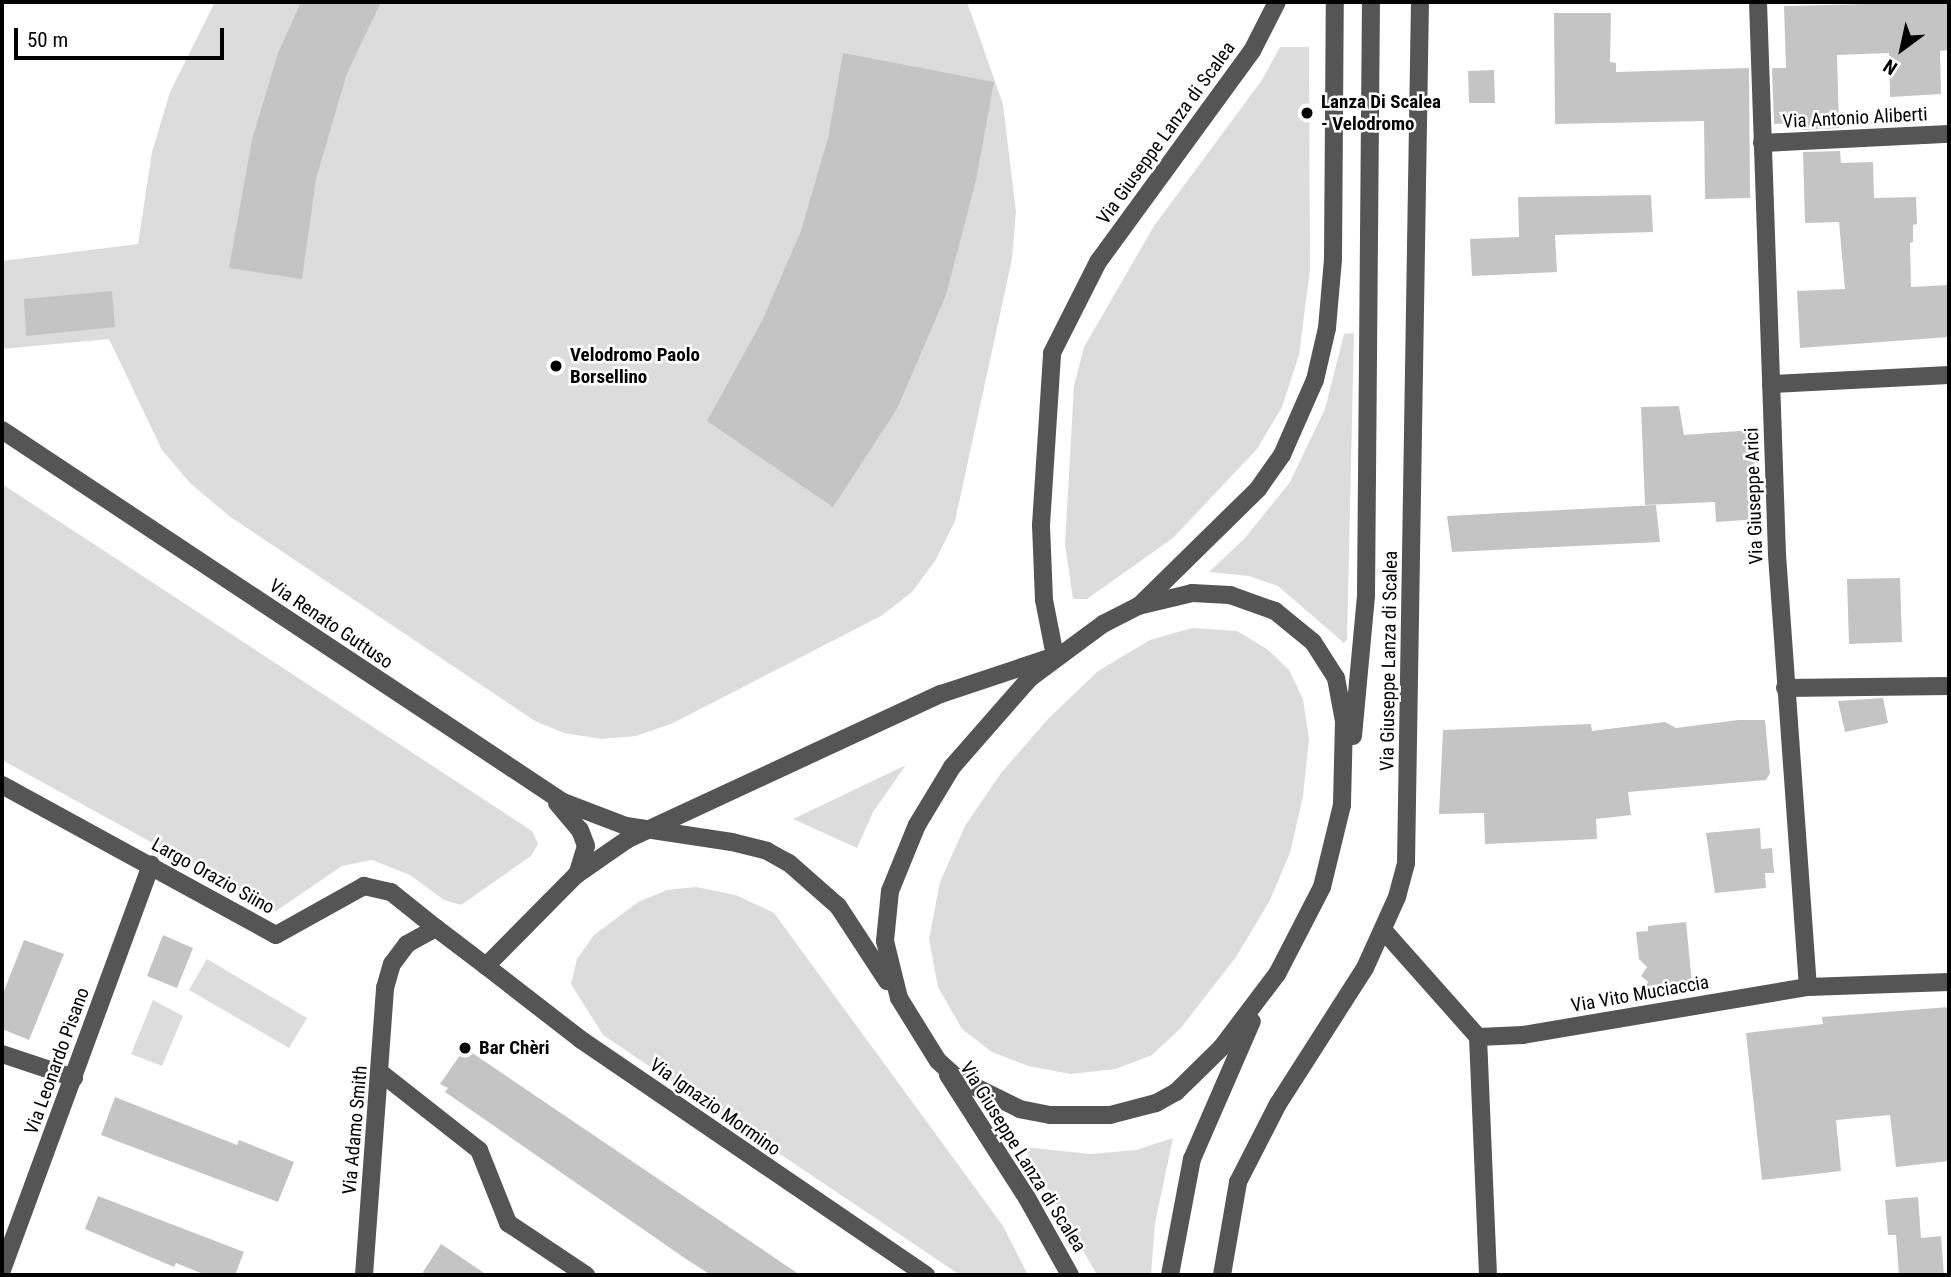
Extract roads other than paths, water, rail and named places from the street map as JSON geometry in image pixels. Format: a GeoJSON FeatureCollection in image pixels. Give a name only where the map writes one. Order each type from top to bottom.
{"type":"FeatureCollection","features":[{"type":"Feature","properties":{"kind":"street","name":"Via Giuseppe Lanza di Scalea"},"geometry":{"type":"LineString","coordinates":[[1055,656],[1044,600],[1041,525],[1052,353],[1098,262],[1252,51],[1277,2]]}},
{"type":"Feature","properties":{"kind":"street"},"geometry":{"type":"LineString","coordinates":[[486,966],[576,875],[647,830],[941,694],[1055,656],[1138,606],[1258,489],[1282,455],[1315,380],[1327,328],[1333,259],[1335,2]]}},
{"type":"Feature","properties":{"kind":"street","name":"Via Giuseppe Lanza di Scalea"},"geometry":{"type":"LineString","coordinates":[[1342,805],[1359,695],[1366,595],[1371,2]]}},
{"type":"Feature","properties":{"kind":"street","name":"Via Giuseppe Lanza di Scalea"},"geometry":{"type":"LineString","coordinates":[[1222,1275],[1238,1182],[1259,1137],[1384,931],[1406,863],[1420,2]]}},
{"type":"Feature","properties":{"kind":"street","name":"Via Giuseppe Arici"},"geometry":{"type":"LineString","coordinates":[[1758,2],[1785,688],[1808,987]]}},
{"type":"Feature","properties":{"kind":"street","name":"Via Antonio Aliberti"},"geometry":{"type":"LineString","coordinates":[[1762,143],[1949,134]]}},
{"type":"Feature","properties":{"kind":"street"},"geometry":{"type":"LineString","coordinates":[[1771,384],[1949,375]]}},
{"type":"Feature","properties":{"kind":"street","name":"Via Renato Guttuso"},"geometry":{"type":"LineString","coordinates":[[2,430],[528,780],[599,818],[647,830],[732,842],[768,851],[789,863],[838,906],[899,998]]}},
{"type":"Feature","properties":{"kind":"street"},"geometry":{"type":"LineString","coordinates":[[1138,606],[1192,593],[1230,595],[1275,611],[1314,642],[1336,678],[1342,699],[1342,805],[1322,887],[1206,1120],[1181,1199],[1170,1275]]}},
{"type":"Feature","properties":{"kind":"street"},"geometry":{"type":"LineString","coordinates":[[899,998],[889,968],[886,915],[900,860],[952,767],[998,711],[1055,656]]}},
{"type":"Feature","properties":{"kind":"street"},"geometry":{"type":"LineString","coordinates":[[1785,688],[1949,686]]}},
{"type":"Feature","properties":{"kind":"street"},"geometry":{"type":"LineString","coordinates":[[528,780],[580,830],[585,859],[576,875]]}},
{"type":"Feature","properties":{"kind":"street","name":"Largo Orazio Siino"},"geometry":{"type":"LineString","coordinates":[[2,785],[276,935],[364,886],[391,892],[436,928]]}},
{"type":"Feature","properties":{"kind":"street","name":"Via Leonardo Pisano"},"geometry":{"type":"LineString","coordinates":[[2,1270],[151,865]]}},
{"type":"Feature","properties":{"kind":"street","name":"Via Ignazio Mormino"},"geometry":{"type":"LineString","coordinates":[[436,928],[623,1069],[926,1275]]}},
{"type":"Feature","properties":{"kind":"street","name":"Via Adamo Smith"},"geometry":{"type":"LineString","coordinates":[[364,1275],[381,1073],[385,988],[392,964],[407,944],[436,928]]}},
{"type":"Feature","properties":{"kind":"street"},"geometry":{"type":"LineString","coordinates":[[1384,931],[1478,1037],[1488,1275]]}},
{"type":"Feature","properties":{"kind":"street"},"geometry":{"type":"LineString","coordinates":[[939,1061],[988,1096],[1020,1109],[1085,1116],[1133,1111],[1166,1098],[1201,1071],[1277,974]]}},
{"type":"Feature","properties":{"kind":"street","name":"Via Vito Muciaccia"},"geometry":{"type":"LineString","coordinates":[[1478,1037],[1523,1035],[1808,987],[1949,982]]}},
{"type":"Feature","properties":{"kind":"street","name":"Via Giuseppe Lanza di Scalea"},"geometry":{"type":"LineString","coordinates":[[899,998],[1027,1198],[1070,1275]]}},
{"type":"Feature","properties":{"kind":"street"},"geometry":{"type":"LineString","coordinates":[[2,1054],[74,1078]]}},
{"type":"Feature","properties":{"kind":"street"},"geometry":{"type":"LineString","coordinates":[[381,1073],[479,1150],[508,1223],[586,1275]]}},
{"type":"Feature","properties":{"kind":"place","name":"Lanza Di Scalea - Velodromo"},"geometry":{"type":"Point","coordinates":[1307,113]}},
{"type":"Feature","properties":{"kind":"place","name":"Velodromo Paolo Borsellino"},"geometry":{"type":"Point","coordinates":[556,366]}},
{"type":"Feature","properties":{"kind":"place","name":"Bar Chèri"},"geometry":{"type":"Point","coordinates":[465,1048]}}]}
